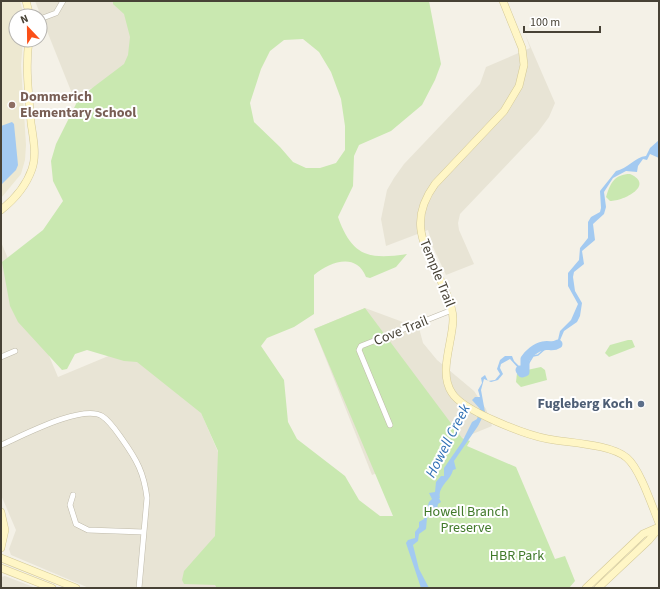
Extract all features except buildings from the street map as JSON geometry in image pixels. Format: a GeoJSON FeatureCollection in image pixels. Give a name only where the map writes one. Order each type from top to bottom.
{"type":"FeatureCollection","features":[{"type":"Feature","properties":{"kind":"street"},"geometry":{"type":"LineString","coordinates":[[48,16],[56,13],[63,1]]}},
{"type":"Feature","properties":{"kind":"street","name":"Temple Trail"},"geometry":{"type":"LineString","coordinates":[[503,1],[522,48],[524,65],[519,86],[504,111],[435,184],[425,198],[420,215],[419,225],[423,238],[452,310],[452,327],[447,364],[448,385],[458,401],[475,411],[531,435],[600,448],[626,458],[635,468],[659,523]]}},
{"type":"Feature","properties":{"kind":"street"},"geometry":{"type":"LineString","coordinates":[[1,210],[11,202],[24,186],[32,168],[34,150],[27,72],[28,48]]}},
{"type":"Feature","properties":{"kind":"street","name":"Cove Trail"},"geometry":{"type":"LineString","coordinates":[[390,425],[359,350],[361,346],[452,310]]}},
{"type":"Feature","properties":{"kind":"street"},"geometry":{"type":"LineString","coordinates":[[1,357],[15,351]]}},
{"type":"Feature","properties":{"kind":"street"},"geometry":{"type":"LineString","coordinates":[[1,445],[68,416],[86,413],[102,416],[114,428],[141,469],[147,498],[142,532],[139,588]]}},
{"type":"Feature","properties":{"kind":"street"},"geometry":{"type":"LineString","coordinates":[[73,494],[70,505],[76,524],[88,530],[142,532]]}},
{"type":"Feature","properties":{"kind":"street"},"geometry":{"type":"LineString","coordinates":[[1,512],[5,530],[1,548]]}},
{"type":"Feature","properties":{"kind":"street"},"geometry":{"type":"LineString","coordinates":[[586,588],[643,534],[659,527]]}},
{"type":"Feature","properties":{"kind":"street"},"geometry":{"type":"LineString","coordinates":[[598,588],[649,540],[659,527]]}},
{"type":"Feature","properties":{"kind":"street"},"geometry":{"type":"LineString","coordinates":[[1,558],[76,588]]}},
{"type":"Feature","properties":{"kind":"street"},"geometry":{"type":"LineString","coordinates":[[1,568],[52,588]]}},
{"type":"Feature","properties":{"kind":"shaded area","name":"Dommerich Elementary School"},"geometry":{"type":"Polygon","coordinates":[[[1,1],[20,1],[22,8],[8,8],[8,48],[22,48],[21,65],[26,145],[25,160],[21,174],[1,198],[1,1]]]}},
{"type":"Feature","properties":{"kind":"shaded area"},"geometry":{"type":"Polygon","coordinates":[[[35,1],[302,1],[73,96],[48,34],[48,8],[38,8],[35,1]]]}},
{"type":"Feature","properties":{"kind":"shaded area"},"geometry":{"type":"Polygon","coordinates":[[[525,34],[555,103],[549,117],[538,132],[460,214],[458,223],[459,230],[474,264],[446,275],[433,247],[428,230],[386,246],[381,219],[387,190],[404,164],[480,84],[486,67],[530,48],[525,34]]]}},
{"type":"Feature","properties":{"kind":"shaded area"},"geometry":{"type":"Polygon","coordinates":[[[1,242],[58,377],[166,332],[277,588],[89,588],[11,555],[9,549],[16,530],[1,495],[1,242]]]}},
{"type":"Feature","properties":{"kind":"shaded area"},"geometry":{"type":"Polygon","coordinates":[[[365,308],[419,328],[423,343],[437,360],[474,391],[486,409],[492,426],[372,475],[314,329],[365,308]]]}},
{"type":"Feature","properties":{"kind":"shaded area"},"geometry":{"type":"Polygon","coordinates":[[[5,576],[36,588],[1,588],[1,577],[5,576]]]}},
{"type":"Feature","properties":{"kind":"green space"},"geometry":{"type":"Polygon","coordinates":[[[113,1],[429,1],[441,64],[435,80],[422,105],[391,131],[359,145],[354,156],[353,186],[338,217],[349,240],[363,252],[382,256],[407,254],[396,267],[370,278],[366,277],[362,269],[356,264],[349,262],[335,263],[320,270],[314,275],[314,314],[294,327],[267,338],[261,346],[284,380],[288,422],[297,439],[345,476],[359,500],[380,516],[393,516],[314,329],[365,308],[462,438],[470,441],[467,446],[516,467],[555,559],[565,556],[575,581],[569,588],[217,588],[215,585],[184,584],[182,580],[184,571],[215,536],[218,451],[201,413],[137,362],[124,361],[87,350],[75,354],[67,369],[62,370],[18,322],[10,306],[2,262],[43,230],[63,201],[53,181],[51,161],[56,144],[79,98],[124,64],[128,55],[130,37],[124,14],[113,4],[113,1]],[[303,39],[284,40],[270,51],[261,69],[250,103],[254,122],[293,162],[306,168],[320,168],[336,163],[345,150],[345,126],[341,99],[331,72],[319,52],[303,39]]]}},
{"type":"Feature","properties":{"kind":"green space"},"geometry":{"type":"Polygon","coordinates":[[[630,174],[637,178],[639,183],[635,192],[623,198],[610,201],[606,197],[611,184],[620,176],[630,174]]]}},
{"type":"Feature","properties":{"kind":"green space"},"geometry":{"type":"Polygon","coordinates":[[[632,340],[635,347],[609,357],[605,353],[610,345],[632,340]]]}},
{"type":"Feature","properties":{"kind":"green space"},"geometry":{"type":"Polygon","coordinates":[[[541,367],[545,370],[547,380],[521,387],[516,382],[517,373],[520,376],[526,375],[527,370],[541,367]]]}},
{"type":"Feature","properties":{"kind":"water"},"geometry":{"type":"Polygon","coordinates":[[[12,122],[14,124],[18,165],[16,170],[1,185],[1,126],[12,122]]]}},
{"type":"Feature","properties":{"kind":"water"},"geometry":{"type":"Polygon","coordinates":[[[659,140],[659,158],[650,154],[647,160],[643,159],[638,166],[637,172],[626,171],[613,178],[604,192],[606,207],[604,214],[593,224],[595,240],[582,251],[584,264],[574,272],[573,277],[575,291],[582,303],[580,316],[577,322],[564,331],[558,345],[548,348],[547,345],[557,344],[560,331],[571,320],[578,304],[568,286],[568,273],[579,260],[580,248],[588,238],[588,222],[591,217],[600,212],[600,191],[616,171],[624,168],[638,158],[646,156],[650,148],[659,140]]]}},
{"type":"Feature","properties":{"kind":"water"},"geometry":{"type":"Polygon","coordinates":[[[505,356],[512,356],[514,361],[523,371],[524,368],[526,368],[526,375],[523,377],[517,372],[519,369],[510,359],[501,364],[500,368],[503,374],[498,380],[491,382],[488,381],[495,380],[500,374],[497,369],[500,360],[505,356]]]}},
{"type":"Feature","properties":{"kind":"water"},"geometry":{"type":"Polygon","coordinates":[[[485,375],[488,381],[484,379],[481,390],[485,412],[478,426],[454,461],[456,469],[453,470],[452,474],[440,490],[439,498],[441,502],[438,504],[437,510],[427,518],[426,529],[419,534],[418,541],[413,545],[419,569],[429,588],[421,588],[406,543],[408,540],[415,538],[415,532],[419,527],[419,522],[424,519],[429,502],[432,499],[429,493],[435,492],[436,482],[441,476],[444,476],[444,468],[462,442],[472,422],[477,419],[480,409],[472,400],[475,397],[480,397],[478,390],[482,383],[481,378],[485,375]]]}},
{"type":"Feature","properties":{"kind":"waterway","name":"Howell Creek"},"geometry":{"type":"LineString","coordinates":[[520,370],[522,373],[525,372],[525,359],[535,349],[558,344]]}},
{"type":"Feature","properties":{"kind":"waterway"},"geometry":{"type":"LineString","coordinates":[[525,369],[533,356],[538,355],[546,348],[549,348]]}},
{"type":"Feature","properties":{"kind":"place","name":"Dommerich Elementary School"},"geometry":{"type":"Point","coordinates":[12,105]}},
{"type":"Feature","properties":{"kind":"place","name":"Fugleberg Koch"},"geometry":{"type":"Point","coordinates":[641,404]}},
{"type":"Feature","properties":{"kind":"park label","name":"Howell Branch Preserve"},"geometry":{"type":"Point","coordinates":[466,520]}},
{"type":"Feature","properties":{"kind":"park label","name":"HBR Park"},"geometry":{"type":"Point","coordinates":[517,556]}}]}
